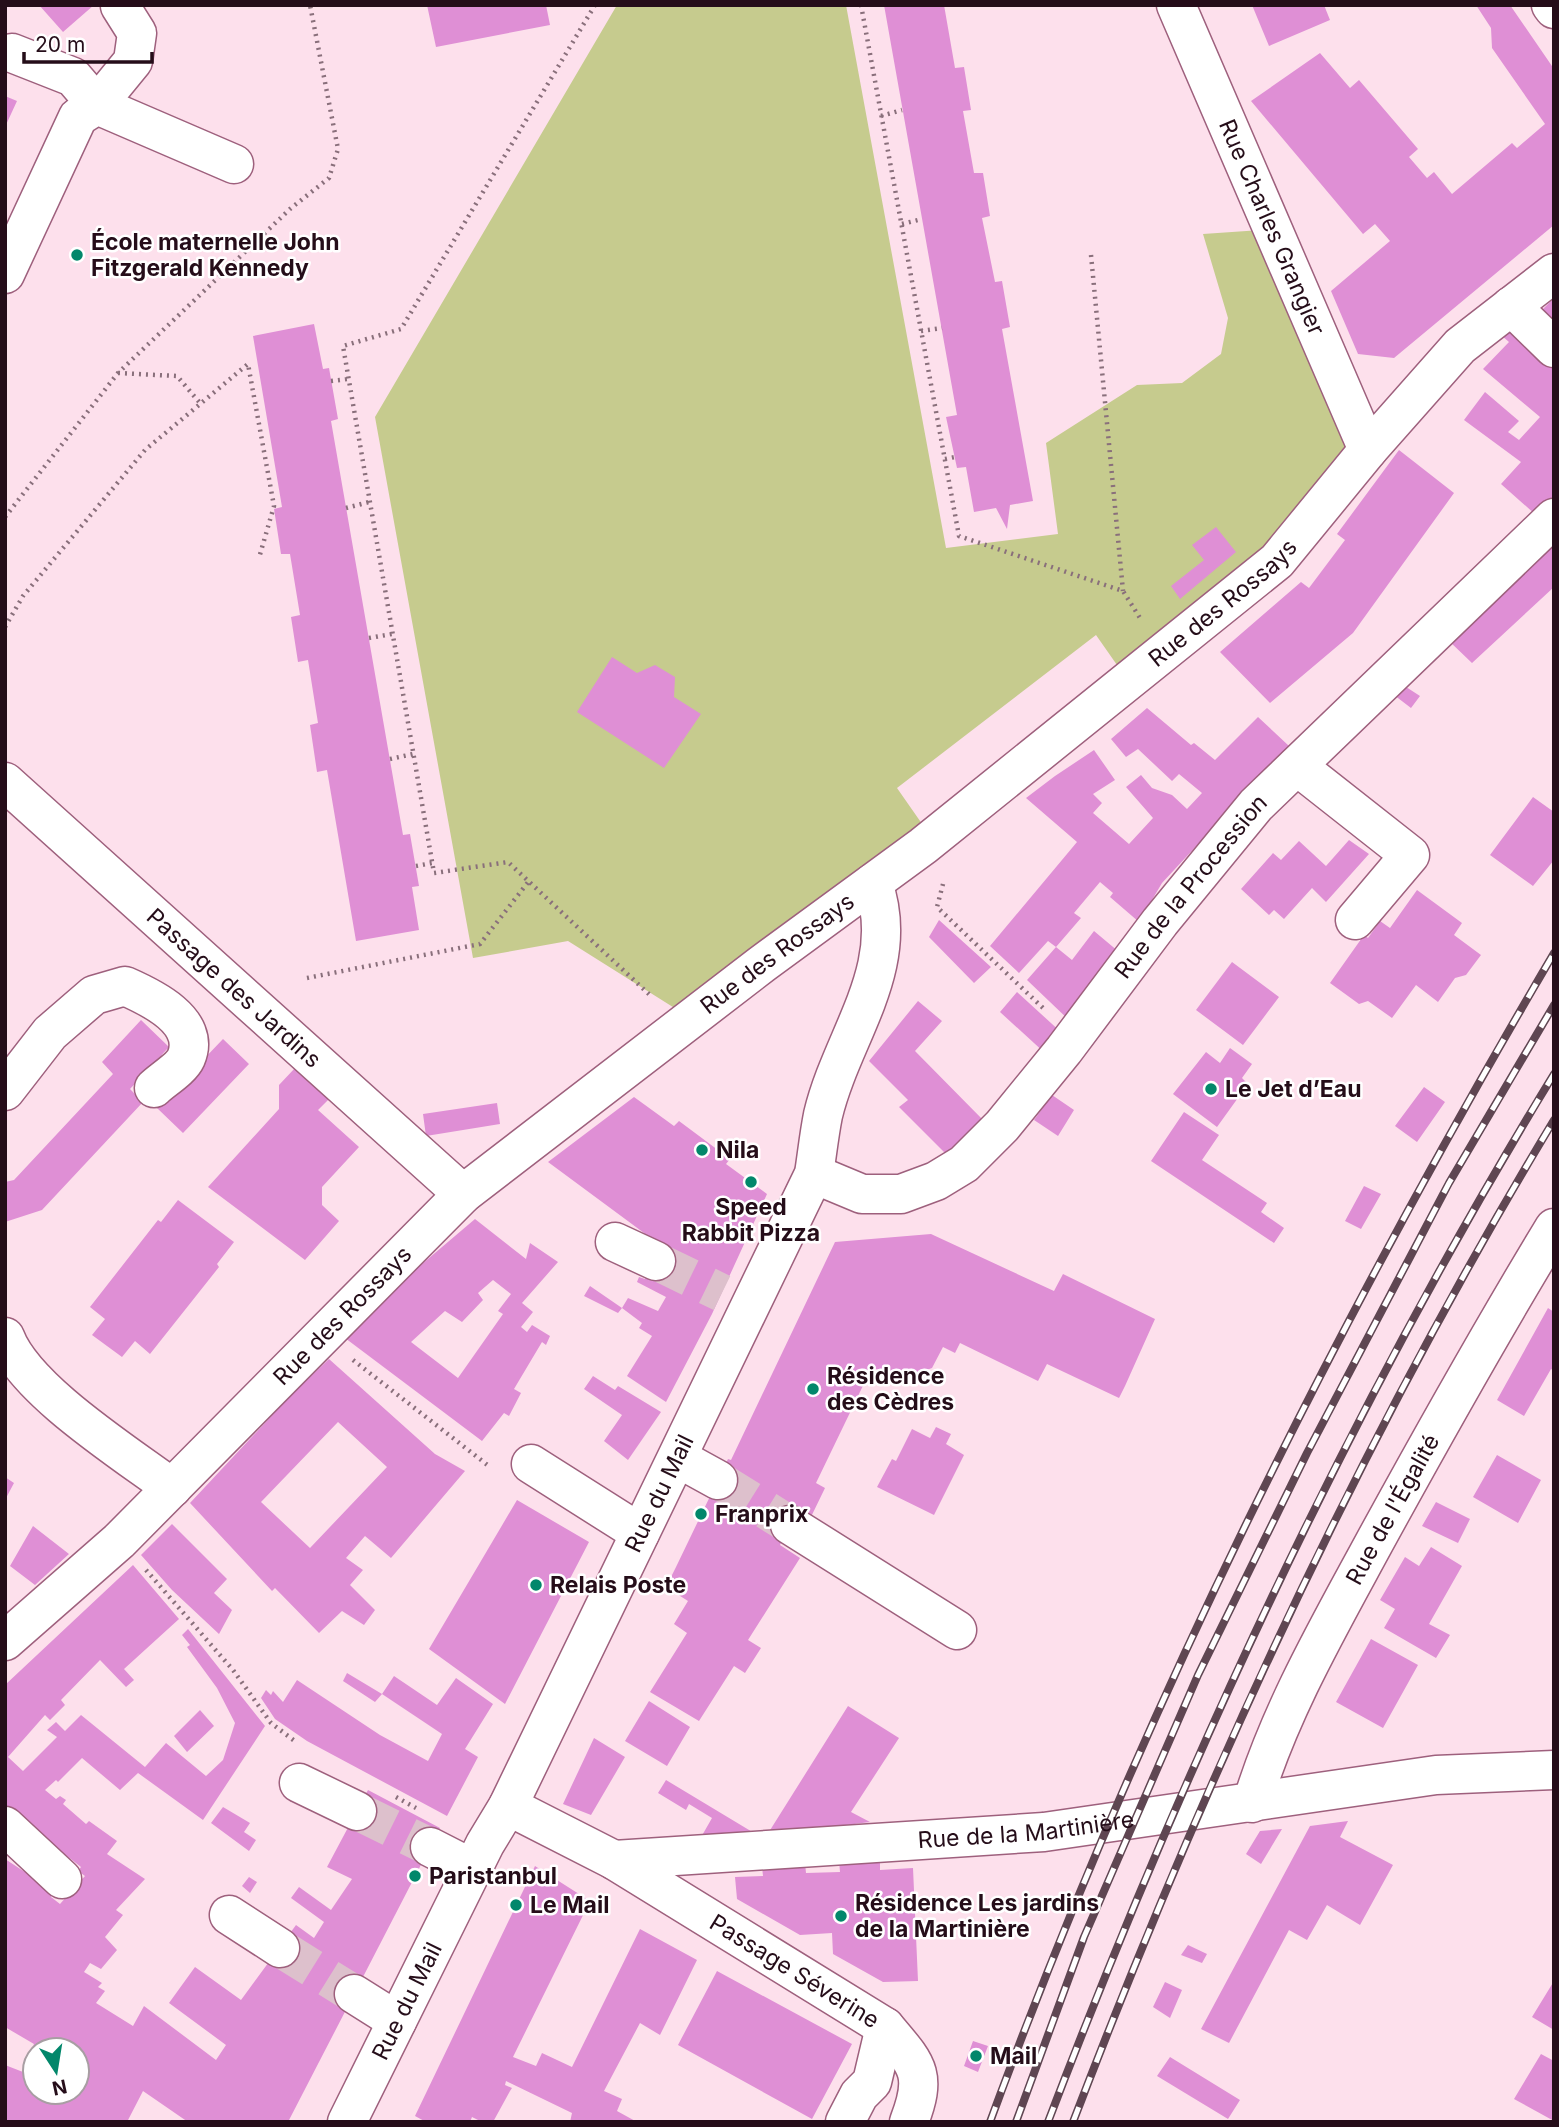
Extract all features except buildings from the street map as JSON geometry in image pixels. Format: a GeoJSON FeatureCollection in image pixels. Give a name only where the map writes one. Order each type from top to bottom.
{"type":"FeatureCollection","features":[{"type":"Feature","properties":{"kind":"street","name":"Rue Charles Grangier"},"geometry":{"type":"LineString","coordinates":[[1176,5],[1368,450]]}},
{"type":"Feature","properties":{"kind":"street"},"geometry":{"type":"LineString","coordinates":[[5,274],[78,117],[97,105],[133,61],[137,33],[120,6]]}},
{"type":"Feature","properties":{"kind":"street"},"geometry":{"type":"LineString","coordinates":[[12,53],[74,77],[97,105],[234,164]]}},
{"type":"Feature","properties":{"kind":"street","name":"Rue des Rossays"},"geometry":{"type":"LineString","coordinates":[[5,1641],[119,1541],[463,1194],[923,846],[1277,561],[1368,450],[1460,346],[1554,273]]}},
{"type":"Feature","properties":{"kind":"street"},"geometry":{"type":"LineString","coordinates":[[1511,306],[1554,348]]}},
{"type":"Feature","properties":{"kind":"street","name":"Rue de la Procession"},"geometry":{"type":"LineString","coordinates":[[814,1174],[863,1194],[901,1194],[936,1181],[964,1164],[1002,1126],[1256,805],[1554,519]]}},
{"type":"Feature","properties":{"kind":"street"},"geometry":{"type":"LineString","coordinates":[[1297,766],[1410,855],[1355,920]]}},
{"type":"Feature","properties":{"kind":"street","name":"Passage des Jardins"},"geometry":{"type":"LineString","coordinates":[[5,782],[463,1194]]}},
{"type":"Feature","properties":{"kind":"street","name":"Rue du Mail"},"geometry":{"type":"LineString","coordinates":[[348,2122],[473,1869],[508,1806],[678,1458],[736,1300],[814,1174],[823,1115],[869,996],[882,949],[882,907],[873,883]]}},
{"type":"Feature","properties":{"kind":"street"},"geometry":{"type":"LineString","coordinates":[[5,1091],[50,1033],[94,995],[125,986],[153,999],[182,1023],[188,1042],[186,1060],[153,1088]]}},
{"type":"Feature","properties":{"kind":"street","name":"Rue de l'Égalité"},"geometry":{"type":"LineString","coordinates":[[1252,1803],[1269,1748],[1323,1637],[1475,1359],[1554,1228]]}},
{"type":"Feature","properties":{"kind":"street"},"geometry":{"type":"LineString","coordinates":[[615,1242],[656,1261]]}},
{"type":"Feature","properties":{"kind":"street"},"geometry":{"type":"LineString","coordinates":[[5,1337],[12,1355],[39,1387],[172,1488]]}},
{"type":"Feature","properties":{"kind":"street"},"geometry":{"type":"LineString","coordinates":[[678,1458],[718,1480]]}},
{"type":"Feature","properties":{"kind":"street"},"geometry":{"type":"LineString","coordinates":[[531,1464],[640,1534]]}},
{"type":"Feature","properties":{"kind":"street"},"geometry":{"type":"LineString","coordinates":[[790,1525],[957,1630]]}},
{"type":"Feature","properties":{"kind":"street","name":"Rue de la Martinière"},"geometry":{"type":"LineString","coordinates":[[614,1860],[1045,1832],[1436,1775],[1554,1770]]}},
{"type":"Feature","properties":{"kind":"street"},"geometry":{"type":"LineString","coordinates":[[299,1783],[357,1811]]}},
{"type":"Feature","properties":{"kind":"street"},"geometry":{"type":"LineString","coordinates":[[508,1806],[614,1860]]}},
{"type":"Feature","properties":{"kind":"street"},"geometry":{"type":"LineString","coordinates":[[5,1826],[62,1879]]}},
{"type":"Feature","properties":{"kind":"street"},"geometry":{"type":"LineString","coordinates":[[428,1830],[473,1869]]}},
{"type":"Feature","properties":{"kind":"street","name":"Passage Séverine"},"geometry":{"type":"LineString","coordinates":[[614,1860],[885,2027],[872,2082],[859,2095],[845,2122]]}},
{"type":"Feature","properties":{"kind":"street"},"geometry":{"type":"LineString","coordinates":[[229,1915],[279,1948]]}},
{"type":"Feature","properties":{"kind":"street"},"geometry":{"type":"LineString","coordinates":[[354,1994],[397,2021]]}},
{"type":"Feature","properties":{"kind":"street"},"geometry":{"type":"LineString","coordinates":[[885,2027],[912,2059],[919,2077],[920,2094],[909,2122]]}},
{"type":"Feature","properties":{"kind":"path"},"geometry":{"type":"LineString","coordinates":[[5,517],[118,373],[290,209],[328,177],[338,149],[310,5]]}},
{"type":"Feature","properties":{"kind":"path"},"geometry":{"type":"LineString","coordinates":[[595,5],[401,329],[343,346],[434,873],[509,862],[684,1026]]}},
{"type":"Feature","properties":{"kind":"path"},"geometry":{"type":"LineString","coordinates":[[861,5],[959,536],[1123,591]]}},
{"type":"Feature","properties":{"kind":"path"},"geometry":{"type":"LineString","coordinates":[[881,116],[902,110]]}},
{"type":"Feature","properties":{"kind":"path"},"geometry":{"type":"LineString","coordinates":[[902,225],[922,219]]}},
{"type":"Feature","properties":{"kind":"path"},"geometry":{"type":"LineString","coordinates":[[1091,255],[1123,591],[1162,653]]}},
{"type":"Feature","properties":{"kind":"path"},"geometry":{"type":"LineString","coordinates":[[922,331],[942,328]]}},
{"type":"Feature","properties":{"kind":"path"},"geometry":{"type":"LineString","coordinates":[[5,627],[23,596],[145,450],[248,364],[274,506],[259,558]]}},
{"type":"Feature","properties":{"kind":"path"},"geometry":{"type":"LineString","coordinates":[[118,373],[177,376],[201,403]]}},
{"type":"Feature","properties":{"kind":"path"},"geometry":{"type":"LineString","coordinates":[[331,382],[348,379]]}},
{"type":"Feature","properties":{"kind":"path"},"geometry":{"type":"LineString","coordinates":[[945,459],[954,457]]}},
{"type":"Feature","properties":{"kind":"path"},"geometry":{"type":"LineString","coordinates":[[346,508],[369,502]]}},
{"type":"Feature","properties":{"kind":"path"},"geometry":{"type":"LineString","coordinates":[[369,638],[392,634]]}},
{"type":"Feature","properties":{"kind":"path"},"geometry":{"type":"LineString","coordinates":[[390,759],[413,754]]}},
{"type":"Feature","properties":{"kind":"path"},"geometry":{"type":"LineString","coordinates":[[923,846],[947,872],[937,907],[1074,1037]]}},
{"type":"Feature","properties":{"kind":"path"},"geometry":{"type":"LineString","coordinates":[[416,866],[432,863]]}},
{"type":"Feature","properties":{"kind":"path"},"geometry":{"type":"LineString","coordinates":[[307,978],[480,944],[529,881]]}},
{"type":"Feature","properties":{"kind":"path"},"geometry":{"type":"LineString","coordinates":[[323,1336],[496,1471],[531,1464]]}},
{"type":"Feature","properties":{"kind":"path"},"geometry":{"type":"LineString","coordinates":[[119,1541],[233,1670],[271,1723],[299,1744]]}},
{"type":"Feature","properties":{"kind":"path"},"geometry":{"type":"LineString","coordinates":[[391,1794],[428,1830]]}},
{"type":"Feature","properties":{"kind":"green space"},"geometry":{"type":"Polygon","coordinates":[[[617,5],[846,5],[946,548],[1058,534],[1046,443],[1137,385],[1182,383],[1221,354],[1228,318],[1203,234],[1261,230],[1358,439],[1274,556],[1124,675],[1096,635],[897,788],[927,831],[684,1014],[568,941],[473,958],[375,417],[617,5]]]}},
{"type":"Feature","properties":{"kind":"tunnel"},"geometry":{"type":"LineString","coordinates":[[656,1261],[722,1293]]}},
{"type":"Feature","properties":{"kind":"tunnel"},"geometry":{"type":"LineString","coordinates":[[718,1480],[790,1525]]}},
{"type":"Feature","properties":{"kind":"tunnel"},"geometry":{"type":"LineString","coordinates":[[357,1811],[430,1847]]}},
{"type":"Feature","properties":{"kind":"tunnel"},"geometry":{"type":"LineString","coordinates":[[280,1948],[354,1994]]}},
{"type":"Feature","properties":{"kind":"railway"},"geometry":{"type":"LineString","coordinates":[[990,2122],[1048,1970],[1110,1820],[1176,1671],[1246,1525],[1394,1236],[1554,953]]}},
{"type":"Feature","properties":{"kind":"railway"},"geometry":{"type":"LineString","coordinates":[[1016,2122],[1084,1937],[1198,1675],[1307,1453],[1449,1183],[1554,1005]]}},
{"type":"Feature","properties":{"kind":"railway"},"geometry":{"type":"LineString","coordinates":[[1048,2122],[1157,1851],[1277,1586],[1409,1327],[1554,1074]]}},
{"type":"Feature","properties":{"kind":"railway"},"geometry":{"type":"LineString","coordinates":[[1073,2122],[1177,1864],[1291,1610],[1417,1362],[1554,1120]]}},
{"type":"Feature","properties":{"kind":"place","name":"École maternelle John Fitzgerald Kennedy"},"geometry":{"type":"Point","coordinates":[77,255]}},
{"type":"Feature","properties":{"kind":"place","name":"Le Jet d’Eau"},"geometry":{"type":"Point","coordinates":[1211,1089]}},
{"type":"Feature","properties":{"kind":"place","name":"Nila"},"geometry":{"type":"Point","coordinates":[702,1150]}},
{"type":"Feature","properties":{"kind":"place","name":"Speed Rabbit Pizza"},"geometry":{"type":"Point","coordinates":[751,1182]}},
{"type":"Feature","properties":{"kind":"place","name":"Résidence des Cèdres"},"geometry":{"type":"Point","coordinates":[813,1389]}},
{"type":"Feature","properties":{"kind":"place","name":"Franprix"},"geometry":{"type":"Point","coordinates":[701,1514]}},
{"type":"Feature","properties":{"kind":"place","name":"Relais Poste"},"geometry":{"type":"Point","coordinates":[536,1585]}},
{"type":"Feature","properties":{"kind":"place","name":"Paristanbul"},"geometry":{"type":"Point","coordinates":[415,1876]}},
{"type":"Feature","properties":{"kind":"place","name":"Le Mail"},"geometry":{"type":"Point","coordinates":[516,1905]}},
{"type":"Feature","properties":{"kind":"place","name":"Résidence Les jardins de la Martinière"},"geometry":{"type":"Point","coordinates":[841,1916]}},
{"type":"Feature","properties":{"kind":"place","name":"Mail"},"geometry":{"type":"Point","coordinates":[976,2056]}}]}
